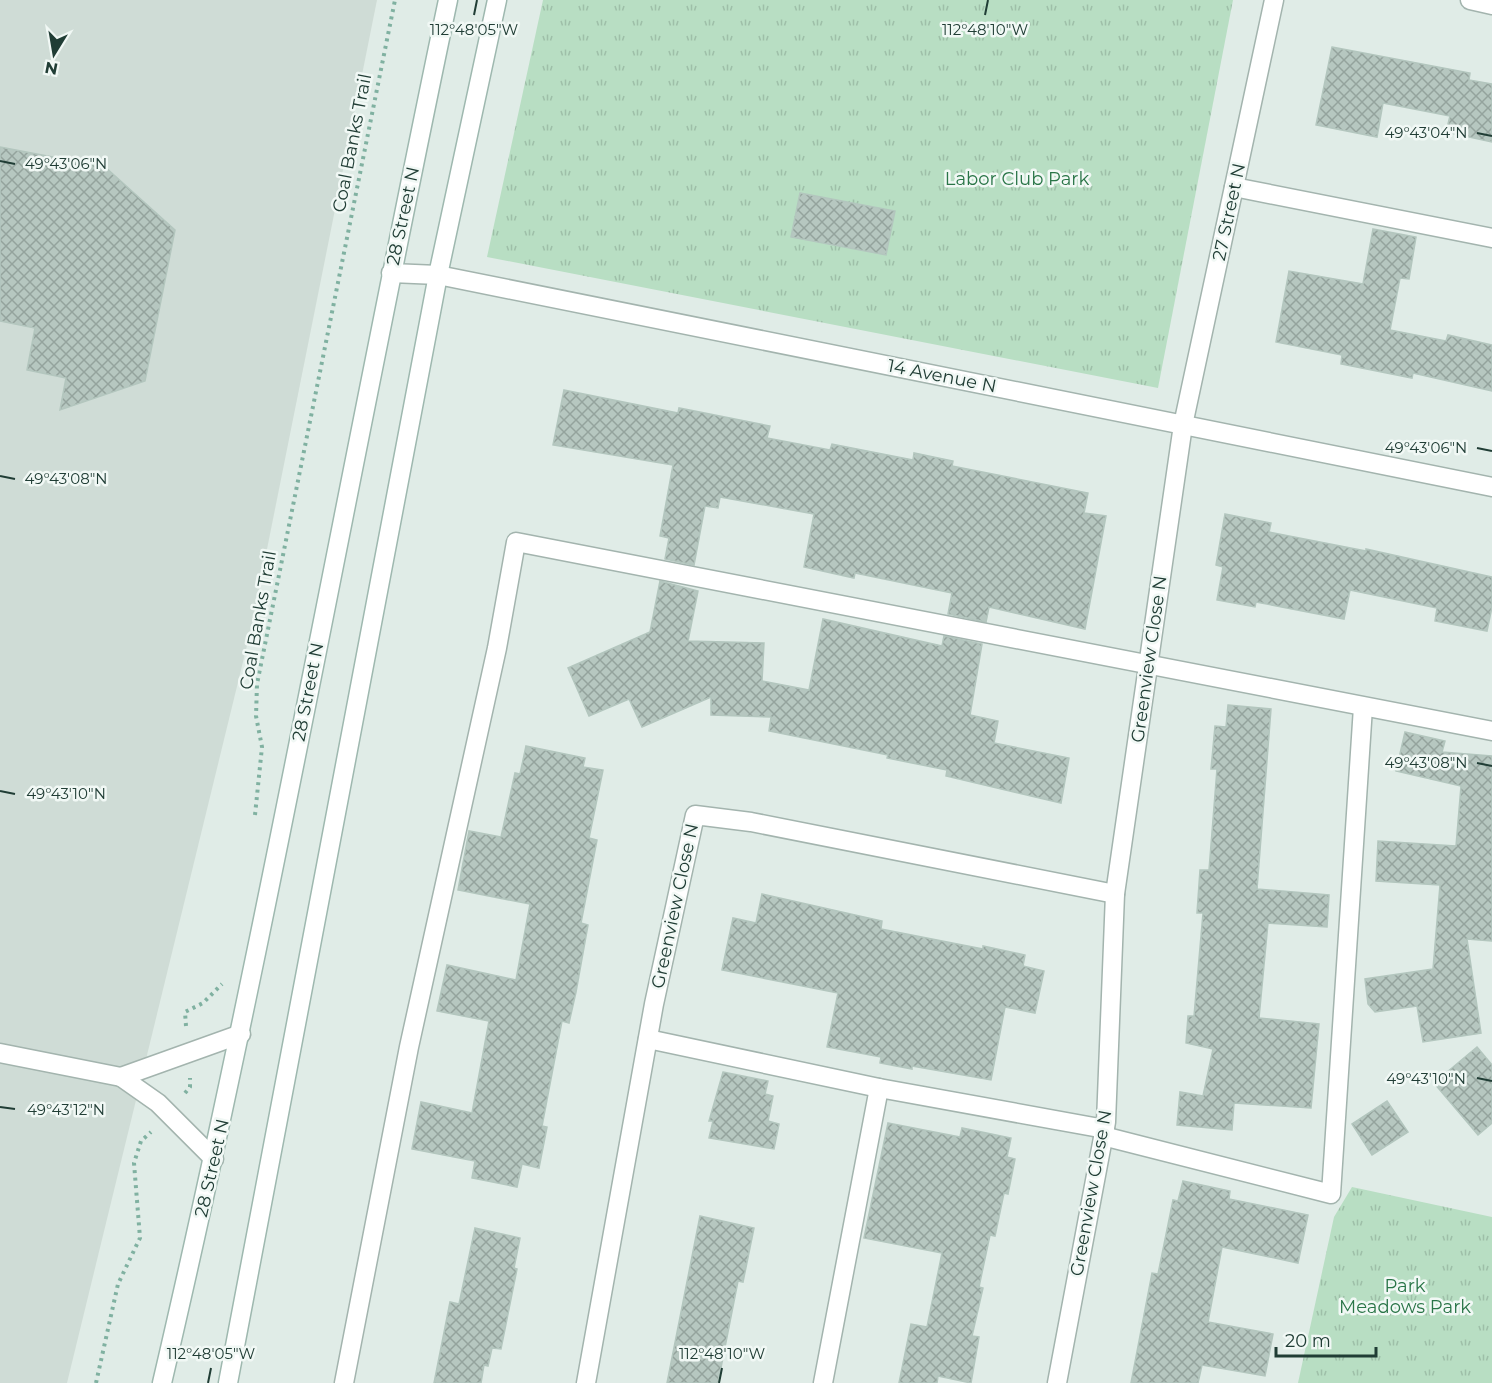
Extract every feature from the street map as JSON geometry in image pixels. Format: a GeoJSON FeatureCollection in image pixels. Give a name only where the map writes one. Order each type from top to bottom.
{"type":"FeatureCollection","features":[{"type":"Feature","properties":{"kind":"street","name":"28 Street N"},"geometry":{"type":"LineString","coordinates":[[162,1383],[241,1034],[391,273],[448,0]]}},
{"type":"Feature","properties":{"kind":"street"},"geometry":{"type":"LineString","coordinates":[[228,1383],[438,275],[497,0]]}},
{"type":"Feature","properties":{"kind":"street","name":"27 Street N"},"geometry":{"type":"LineString","coordinates":[[1183,424],[1274,0]]}},
{"type":"Feature","properties":{"kind":"street"},"geometry":{"type":"LineString","coordinates":[[1470,0],[1492,5]]}},
{"type":"Feature","properties":{"kind":"street"},"geometry":{"type":"LineString","coordinates":[[1234,187],[1492,238]]}},
{"type":"Feature","properties":{"kind":"street","name":"14 Avenue N"},"geometry":{"type":"LineString","coordinates":[[391,273],[438,275],[1492,487]]}},
{"type":"Feature","properties":{"kind":"street","name":"Greenview Close N"},"geometry":{"type":"LineString","coordinates":[[1057,1383],[1104,1132],[1115,894],[1183,424]]}},
{"type":"Feature","properties":{"kind":"street"},"geometry":{"type":"LineString","coordinates":[[344,1383],[409,1047],[484,707],[516,542],[1363,707],[1492,730]]}},
{"type":"Feature","properties":{"kind":"street"},"geometry":{"type":"LineString","coordinates":[[648,1039],[879,1088],[1104,1132],[1330,1194],[1363,707]]}},
{"type":"Feature","properties":{"kind":"street","name":"Greenview Close N"},"geometry":{"type":"LineString","coordinates":[[586,1383],[648,1039],[695,815],[751,822],[1115,894]]}},
{"type":"Feature","properties":{"kind":"street"},"geometry":{"type":"LineString","coordinates":[[121,1077],[241,1034]]}},
{"type":"Feature","properties":{"kind":"street"},"geometry":{"type":"LineString","coordinates":[[0,1053],[121,1077],[158,1103],[214,1159]]}},
{"type":"Feature","properties":{"kind":"street"},"geometry":{"type":"LineString","coordinates":[[823,1383],[879,1088]]}},
{"type":"Feature","properties":{"kind":"path","name":"Coal Banks Trail"},"geometry":{"type":"LineString","coordinates":[[253,827],[262,768],[262,747],[256,716],[257,684],[395,0]]}},
{"type":"Feature","properties":{"kind":"path"},"geometry":{"type":"LineString","coordinates":[[96,1383],[118,1284],[140,1238],[134,1163],[141,1142],[170,1115],[190,1087],[190,1054],[185,1012],[203,1003],[225,980]]}},
{"type":"Feature","properties":{"kind":"shaded area"},"geometry":{"type":"Polygon","coordinates":[[[0,0],[377,0],[251,629],[67,1383],[0,1383],[0,0]]]}},
{"type":"Feature","properties":{"kind":"green space","name":"Labor Club Park"},"geometry":{"type":"Polygon","coordinates":[[[543,0],[1233,0],[1158,388],[487,257],[543,0]]]}},
{"type":"Feature","properties":{"kind":"green space","name":"Park Meadows Park"},"geometry":{"type":"Polygon","coordinates":[[[1352,1187],[1492,1217],[1492,1383],[1298,1383],[1334,1217],[1352,1187]]]}},
{"type":"Feature","properties":{"kind":"building"},"geometry":{"type":"Polygon","coordinates":[[[1332,47],[1470,73],[1469,80],[1492,84],[1492,142],[1446,132],[1450,116],[1383,103],[1377,137],[1316,125],[1332,47]]]}},
{"type":"Feature","properties":{"kind":"building"},"geometry":{"type":"Polygon","coordinates":[[[0,147],[105,167],[175,230],[145,381],[60,410],[66,378],[27,370],[35,328],[0,321],[0,147]]]}},
{"type":"Feature","properties":{"kind":"building"},"geometry":{"type":"Polygon","coordinates":[[[800,193],[895,211],[886,255],[791,237],[800,193]]]}},
{"type":"Feature","properties":{"kind":"building"},"geometry":{"type":"Polygon","coordinates":[[[1373,229],[1416,237],[1409,279],[1400,278],[1390,330],[1446,341],[1448,335],[1492,345],[1492,391],[1413,373],[1412,378],[1341,364],[1342,355],[1276,342],[1289,271],[1363,284],[1373,229]]]}},
{"type":"Feature","properties":{"kind":"building"},"geometry":{"type":"Polygon","coordinates":[[[564,390],[678,413],[679,408],[770,426],[767,438],[830,450],[832,444],[913,460],[914,453],[953,461],[952,466],[1088,493],[1084,513],[1106,516],[1085,629],[989,607],[986,622],[948,614],[952,593],[855,573],[854,578],[804,567],[814,514],[720,497],[718,508],[705,506],[694,565],[665,559],[669,538],[660,536],[673,465],[553,445],[564,390]]]}},
{"type":"Feature","properties":{"kind":"building"},"geometry":{"type":"Polygon","coordinates":[[[1225,514],[1271,523],[1269,532],[1366,551],[1366,549],[1492,577],[1492,607],[1487,631],[1435,621],[1437,608],[1350,590],[1344,619],[1256,602],[1255,607],[1217,600],[1223,567],[1216,565],[1225,514]]]}},
{"type":"Feature","properties":{"kind":"building"},"geometry":{"type":"Polygon","coordinates":[[[660,581],[698,591],[688,641],[764,643],[762,681],[809,690],[823,619],[942,646],[944,636],[982,644],[970,715],[998,721],[994,743],[1069,758],[1061,803],[946,776],[947,770],[887,758],[888,755],[769,731],[771,717],[711,715],[711,697],[642,727],[629,699],[589,716],[568,668],[650,632],[660,581]]]}},
{"type":"Feature","properties":{"kind":"building"},"geometry":{"type":"Polygon","coordinates":[[[1228,705],[1271,709],[1257,889],[1329,895],[1327,927],[1268,923],[1259,1018],[1319,1024],[1311,1108],[1234,1103],[1232,1130],[1177,1125],[1180,1092],[1203,1096],[1213,1049],[1186,1043],[1188,1016],[1194,1016],[1203,913],[1197,913],[1200,870],[1209,870],[1217,769],[1211,769],[1215,726],[1226,727],[1228,705]]]}},
{"type":"Feature","properties":{"kind":"building"},"geometry":{"type":"Polygon","coordinates":[[[1405,732],[1445,741],[1442,752],[1492,756],[1492,941],[1467,939],[1481,1033],[1423,1042],[1417,1006],[1375,1012],[1368,1004],[1365,979],[1433,969],[1440,885],[1376,881],[1378,841],[1456,846],[1461,786],[1396,771],[1405,732]]]}},
{"type":"Feature","properties":{"kind":"building"},"geometry":{"type":"Polygon","coordinates":[[[526,746],[585,758],[583,767],[603,770],[589,838],[597,840],[581,923],[588,925],[576,992],[569,1023],[562,1021],[542,1126],[547,1127],[539,1168],[522,1164],[517,1187],[472,1178],[475,1161],[412,1149],[421,1102],[472,1113],[489,1021],[437,1011],[447,965],[516,980],[530,904],[458,890],[469,831],[501,837],[515,773],[520,774],[526,746]]]}},
{"type":"Feature","properties":{"kind":"building"},"geometry":{"type":"Polygon","coordinates":[[[762,894],[882,921],[881,929],[1025,955],[1023,966],[1044,971],[1035,1013],[1005,1007],[991,1080],[912,1066],[912,1069],[880,1063],[881,1057],[827,1047],[838,993],[722,970],[733,918],[756,923],[762,894]]]}},
{"type":"Feature","properties":{"kind":"building"},"geometry":{"type":"Polygon","coordinates":[[[1477,1047],[1492,1065],[1492,1123],[1478,1135],[1434,1083],[1477,1047]]]}},
{"type":"Feature","properties":{"kind":"building"},"geometry":{"type":"Polygon","coordinates":[[[723,1072],[768,1081],[765,1094],[773,1096],[768,1121],[779,1124],[774,1149],[709,1138],[713,1121],[709,1121],[723,1072]]]}},
{"type":"Feature","properties":{"kind":"building"},"geometry":{"type":"Polygon","coordinates":[[[1387,1101],[1408,1132],[1372,1155],[1352,1124],[1387,1101]]]}},
{"type":"Feature","properties":{"kind":"building"},"geometry":{"type":"Polygon","coordinates":[[[888,1123],[960,1137],[962,1128],[1011,1138],[1007,1157],[1015,1159],[1008,1194],[1004,1193],[995,1236],[990,1235],[979,1287],[983,1288],[972,1336],[979,1337],[971,1383],[938,1376],[937,1383],[899,1383],[911,1324],[927,1327],[942,1253],[864,1238],[888,1123]]]}},
{"type":"Feature","properties":{"kind":"building"},"geometry":{"type":"Polygon","coordinates":[[[1183,1181],[1230,1191],[1229,1199],[1308,1215],[1298,1263],[1222,1247],[1208,1322],[1273,1334],[1265,1376],[1202,1365],[1198,1383],[1131,1383],[1152,1273],[1158,1274],[1173,1200],[1178,1201],[1183,1181]]]}},
{"type":"Feature","properties":{"kind":"building"},"geometry":{"type":"Polygon","coordinates":[[[700,1216],[754,1228],[743,1282],[738,1281],[718,1383],[667,1383],[700,1216]]]}},
{"type":"Feature","properties":{"kind":"building"},"geometry":{"type":"Polygon","coordinates":[[[475,1228],[520,1238],[514,1268],[517,1269],[501,1349],[492,1348],[488,1366],[484,1365],[481,1383],[434,1383],[450,1302],[459,1304],[475,1228]]]}}]}
